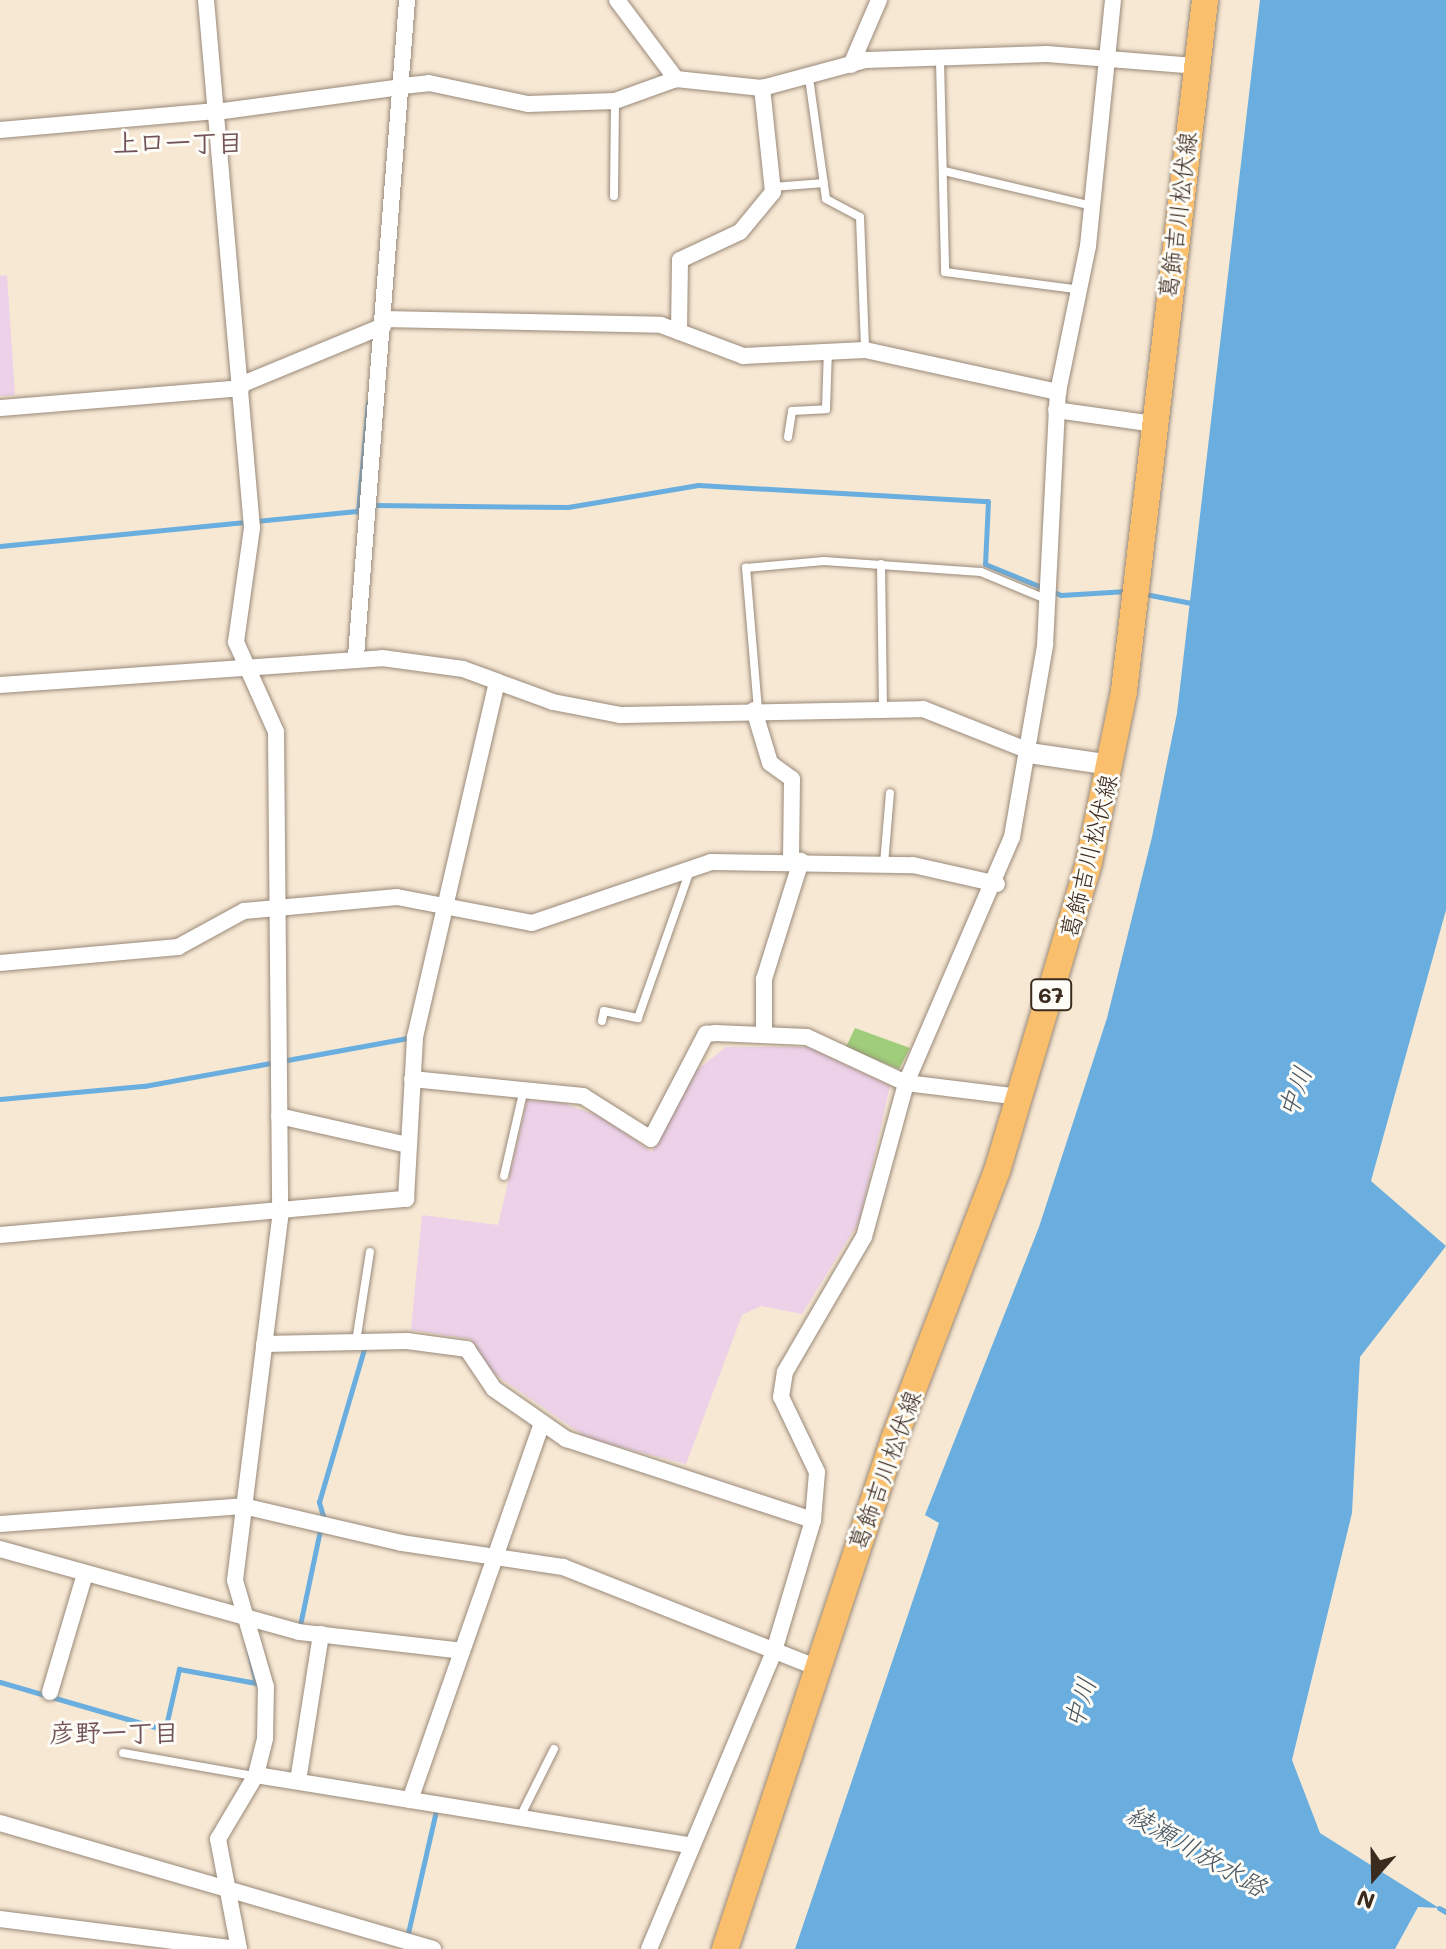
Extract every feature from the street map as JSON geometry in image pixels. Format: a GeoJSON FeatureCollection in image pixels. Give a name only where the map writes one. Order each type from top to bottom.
{"type":"FeatureCollection","features":[{"type":"Feature","properties":{"kind":"main road","name":"葛飾吉川松伏線"},"geometry":{"type":"LineString","coordinates":[[725,1949],[815,1667],[1020,1097],[1111,765],[1205,0]]}},
{"type":"Feature","properties":{"kind":"street"},"geometry":{"type":"LineString","coordinates":[[0,1919],[239,1949],[218,1839],[255,1776],[266,1687],[235,1580],[280,1211],[276,732],[236,642],[252,528],[206,0]]}},
{"type":"Feature","properties":{"kind":"street"},"geometry":{"type":"LineString","coordinates":[[356,656],[407,0]]}},
{"type":"Feature","properties":{"kind":"street"},"geometry":{"type":"LineString","coordinates":[[617,0],[676,79]]}},
{"type":"Feature","properties":{"kind":"street"},"geometry":{"type":"LineString","coordinates":[[851,65],[879,0]]}},
{"type":"Feature","properties":{"kind":"street"},"geometry":{"type":"LineString","coordinates":[[649,1949],[690,1845],[774,1651],[813,1520],[814,1460],[781,1386],[864,1237],[906,1083],[997,884],[1029,752],[1050,600],[1058,392],[1082,290],[1113,0]]}},
{"type":"Feature","properties":{"kind":"street"},"geometry":{"type":"LineString","coordinates":[[0,130],[216,112],[429,83],[528,104],[615,101],[676,79],[762,88],[851,65],[1107,56],[1195,66]]}},
{"type":"Feature","properties":{"kind":"street"},"geometry":{"type":"LineString","coordinates":[[679,332],[680,260],[740,232],[773,187],[762,88]]}},
{"type":"Feature","properties":{"kind":"street"},"geometry":{"type":"LineString","coordinates":[[0,408],[240,387],[383,323],[661,325],[743,356],[865,350],[1058,392]]}},
{"type":"Feature","properties":{"kind":"street"},"geometry":{"type":"LineString","coordinates":[[1056,410],[1154,424]]}},
{"type":"Feature","properties":{"kind":"street"},"geometry":{"type":"LineString","coordinates":[[0,685],[244,662],[356,656],[418,661],[608,713],[713,718],[756,710],[923,709],[1029,752],[1111,765]]}},
{"type":"Feature","properties":{"kind":"street"},"geometry":{"type":"LineString","coordinates":[[0,1235],[406,1199],[412,1079],[444,908],[497,682]]}},
{"type":"Feature","properties":{"kind":"street"},"geometry":{"type":"LineString","coordinates":[[756,710],[770,763],[792,779],[796,860],[764,979],[764,1035]]}},
{"type":"Feature","properties":{"kind":"street"},"geometry":{"type":"LineString","coordinates":[[0,963],[178,947],[244,911],[397,897],[532,923],[690,869],[796,860],[884,865],[997,884]]}},
{"type":"Feature","properties":{"kind":"street"},"geometry":{"type":"LineString","coordinates":[[412,1079],[524,1088],[600,1103],[651,1139],[706,1034],[764,1035],[817,1039],[906,1083],[1020,1097]]}},
{"type":"Feature","properties":{"kind":"street"},"geometry":{"type":"LineString","coordinates":[[279,1116],[408,1145]]}},
{"type":"Feature","properties":{"kind":"street"},"geometry":{"type":"LineString","coordinates":[[264,1344],[356,1343],[467,1349],[494,1389],[566,1439],[813,1520]]}},
{"type":"Feature","properties":{"kind":"street"},"geometry":{"type":"LineString","coordinates":[[410,1800],[542,1423]]}},
{"type":"Feature","properties":{"kind":"street"},"geometry":{"type":"LineString","coordinates":[[0,1524],[243,1506],[402,1543],[495,1553],[563,1567],[815,1667]]}},
{"type":"Feature","properties":{"kind":"street"},"geometry":{"type":"LineString","coordinates":[[0,1549],[247,1620],[321,1634],[462,1651]]}},
{"type":"Feature","properties":{"kind":"street"},"geometry":{"type":"LineString","coordinates":[[50,1692],[85,1574]]}},
{"type":"Feature","properties":{"kind":"street"},"geometry":{"type":"LineString","coordinates":[[298,1781],[321,1634]]}},
{"type":"Feature","properties":{"kind":"street"},"geometry":{"type":"LineString","coordinates":[[255,1776],[690,1845]]}},
{"type":"Feature","properties":{"kind":"street"},"geometry":{"type":"LineString","coordinates":[[0,1823],[411,1946],[433,1949]]}},
{"type":"Feature","properties":{"kind":"lane"},"geometry":{"type":"LineString","coordinates":[[940,61],[945,272],[1082,290]]}},
{"type":"Feature","properties":{"kind":"lane"},"geometry":{"type":"LineString","coordinates":[[809,78],[824,183],[831,206],[860,217],[865,350]]}},
{"type":"Feature","properties":{"kind":"lane"},"geometry":{"type":"LineString","coordinates":[[614,196],[615,101]]}},
{"type":"Feature","properties":{"kind":"lane"},"geometry":{"type":"LineString","coordinates":[[944,171],[1093,206]]}},
{"type":"Feature","properties":{"kind":"lane"},"geometry":{"type":"LineString","coordinates":[[773,187],[824,183]]}},
{"type":"Feature","properties":{"kind":"lane"},"geometry":{"type":"LineString","coordinates":[[788,437],[792,411],[826,409],[828,350]]}},
{"type":"Feature","properties":{"kind":"lane"},"geometry":{"type":"LineString","coordinates":[[881,564],[883,709]]}},
{"type":"Feature","properties":{"kind":"lane"},"geometry":{"type":"LineString","coordinates":[[756,710],[746,568],[881,564],[981,572],[1050,600]]}},
{"type":"Feature","properties":{"kind":"lane"},"geometry":{"type":"LineString","coordinates":[[884,865],[890,793]]}},
{"type":"Feature","properties":{"kind":"lane"},"geometry":{"type":"LineString","coordinates":[[602,1021],[604,1011],[638,1018],[690,869]]}},
{"type":"Feature","properties":{"kind":"lane"},"geometry":{"type":"LineString","coordinates":[[504,1176],[524,1088]]}},
{"type":"Feature","properties":{"kind":"lane"},"geometry":{"type":"LineString","coordinates":[[356,1343],[370,1252]]}},
{"type":"Feature","properties":{"kind":"lane"},"geometry":{"type":"LineString","coordinates":[[520,1817],[554,1749]]}},
{"type":"Feature","properties":{"kind":"lane"},"geometry":{"type":"LineString","coordinates":[[123,1753],[255,1776]]}},
{"type":"Feature","properties":{"kind":"shaded area"},"geometry":{"type":"Polygon","coordinates":[[[7,275],[15,395],[0,396],[0,276],[7,275]]]}},
{"type":"Feature","properties":{"kind":"shaded area"},"geometry":{"type":"Polygon","coordinates":[[[726,1047],[808,1047],[890,1086],[860,1220],[802,1314],[761,1306],[742,1315],[686,1464],[589,1439],[490,1371],[471,1339],[411,1330],[422,1215],[498,1225],[527,1101],[556,1101],[599,1116],[652,1152],[693,1073],[726,1047]]]}},
{"type":"Feature","properties":{"kind":"green space"},"geometry":{"type":"Polygon","coordinates":[[[855,1028],[910,1048],[899,1069],[846,1047],[855,1028]]]}},
{"type":"Feature","properties":{"kind":"water"},"geometry":{"type":"Polygon","coordinates":[[[1260,0],[1446,0],[1446,910],[1371,1181],[1446,1246],[1360,1357],[1352,1513],[1292,1760],[1320,1833],[1439,1908],[1418,1907],[1395,1949],[795,1949],[939,1523],[925,1515],[1039,1227],[1107,1018],[1152,837],[1177,713],[1260,0]]]}},
{"type":"Feature","properties":{"kind":"waterway"},"geometry":{"type":"LineString","coordinates":[[358,512],[368,402]]}},
{"type":"Feature","properties":{"kind":"waterway"},"geometry":{"type":"LineString","coordinates":[[373,505],[568,507],[698,485],[988,501],[985,564],[1061,595],[1127,591]]}},
{"type":"Feature","properties":{"kind":"waterway"},"geometry":{"type":"LineString","coordinates":[[0,546],[364,510]]}},
{"type":"Feature","properties":{"kind":"waterway"},"geometry":{"type":"LineString","coordinates":[[1145,594],[1191,603]]}},
{"type":"Feature","properties":{"kind":"waterway"},"geometry":{"type":"LineString","coordinates":[[0,1099],[144,1086],[408,1038]]}},
{"type":"Feature","properties":{"kind":"waterway"},"geometry":{"type":"LineString","coordinates":[[300,1625],[323,1516],[319,1502],[364,1349]]}},
{"type":"Feature","properties":{"kind":"waterway"},"geometry":{"type":"LineString","coordinates":[[0,1682],[165,1730],[179,1669],[256,1683],[243,1626]]}},
{"type":"Feature","properties":{"kind":"waterway"},"geometry":{"type":"LineString","coordinates":[[408,1933],[436,1811]]}},
{"type":"Feature","properties":{"kind":"waterway"},"geometry":{"type":"LineString","coordinates":[[1439,1908],[1446,1912]]}},
{"type":"Feature","properties":{"kind":"district","name":"上口一丁目"},"geometry":{"type":"Point","coordinates":[178,143]}},
{"type":"Feature","properties":{"kind":"district","name":"彦野一丁目"},"geometry":{"type":"Point","coordinates":[114,1733]}},
{"type":"Feature","properties":{"kind":"water label","name":"中川"},"geometry":{"type":"Point","coordinates":[1295,1092]}},
{"type":"Feature","properties":{"kind":"water label","name":"中川"},"geometry":{"type":"Point","coordinates":[1080,1703]}},
{"type":"Feature","properties":{"kind":"water label","name":"綾瀬川放水路"},"geometry":{"type":"Point","coordinates":[1197,1851]}}]}
